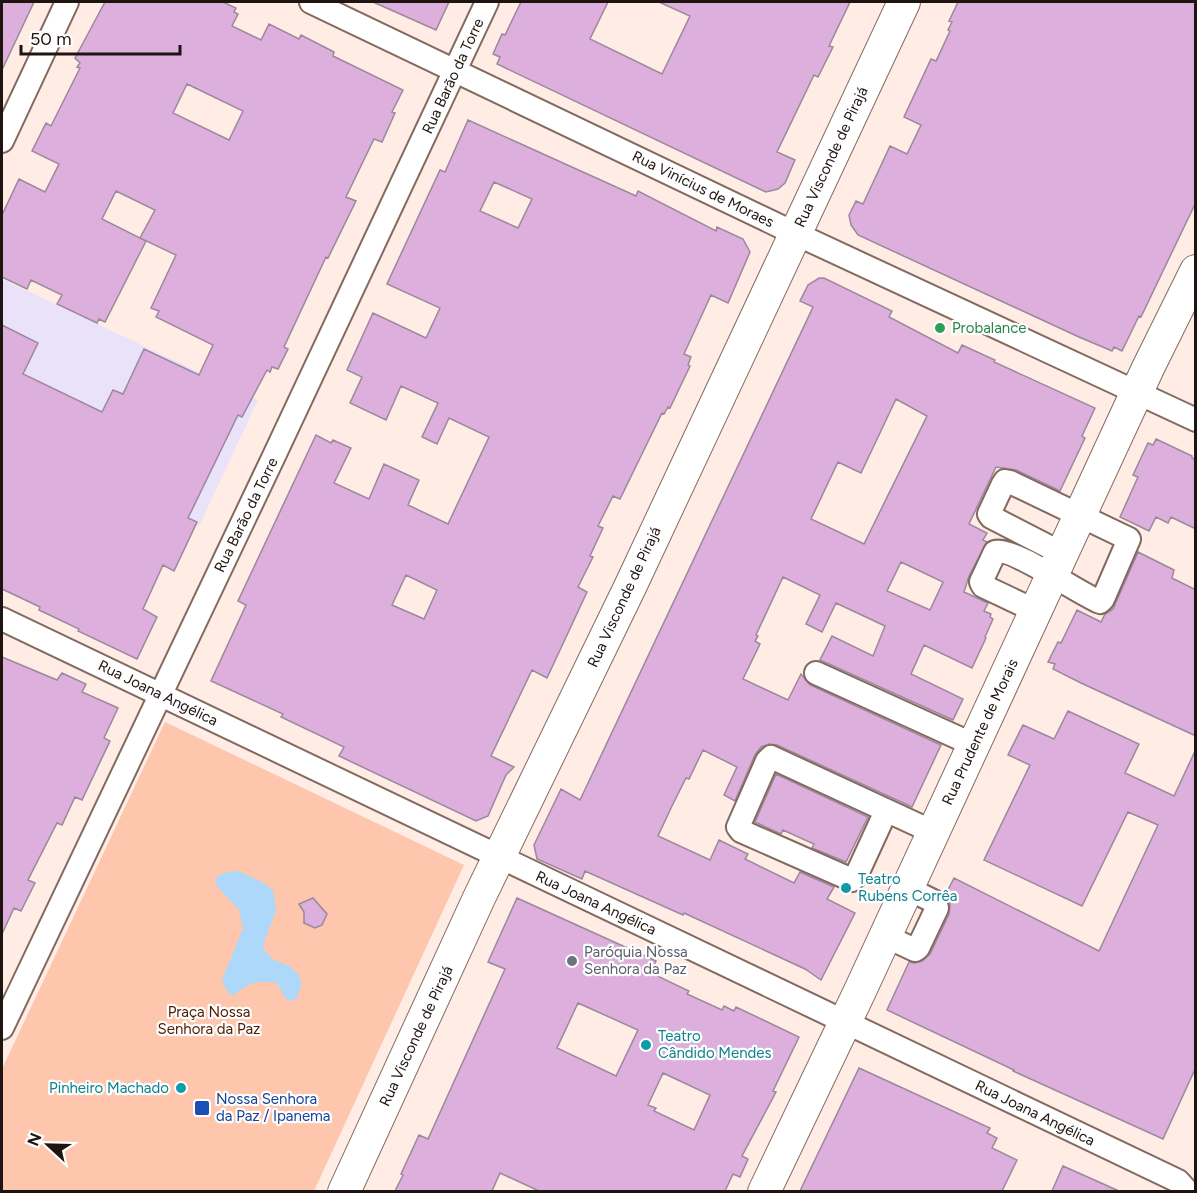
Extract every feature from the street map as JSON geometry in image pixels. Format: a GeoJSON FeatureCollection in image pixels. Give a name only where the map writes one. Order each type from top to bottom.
{"type":"FeatureCollection","features":[{"type":"Feature","properties":{"kind":"main road","name":"Rua Visconde de Pirajá"},"geometry":{"type":"LineString","coordinates":[[344,1191],[498,858],[630,586],[904,2]]}},
{"type":"Feature","properties":{"kind":"main road","name":"Rua Prudente de Morais"},"geometry":{"type":"LineString","coordinates":[[764,1191],[1196,271]]}},
{"type":"Feature","properties":{"kind":"street"},"geometry":{"type":"LineString","coordinates":[[2,141],[67,2]]}},
{"type":"Feature","properties":{"kind":"street","name":"Rua Vinícius de Moraes"},"geometry":{"type":"LineString","coordinates":[[311,2],[794,233],[1196,420]]}},
{"type":"Feature","properties":{"kind":"street","name":"Rua Barão da Torre"},"geometry":{"type":"LineString","coordinates":[[2,1028],[487,2]]}},
{"type":"Feature","properties":{"kind":"street"},"geometry":{"type":"LineString","coordinates":[[1005,481],[1081,515],[1129,539],[1100,602],[1058,564],[989,514],[1005,481]]}},
{"type":"Feature","properties":{"kind":"street"},"geometry":{"type":"LineString","coordinates":[[1036,610],[982,586],[981,582],[995,552],[1003,551],[1058,564]]}},
{"type":"Feature","properties":{"kind":"street","name":"Rua Joana Angélica"},"geometry":{"type":"LineString","coordinates":[[2,619],[1178,1181],[1188,1191]]}},
{"type":"Feature","properties":{"kind":"street"},"geometry":{"type":"LineString","coordinates":[[816,673],[974,745]]}},
{"type":"Feature","properties":{"kind":"street"},"geometry":{"type":"LineString","coordinates":[[885,811],[857,874],[852,880],[741,831],[738,827],[767,761],[771,757],[933,832]]}},
{"type":"Feature","properties":{"kind":"shaded area"},"geometry":{"type":"Polygon","coordinates":[[[2,279],[258,400],[199,526],[2,433],[2,279]]]}},
{"type":"Feature","properties":{"kind":"green space","name":"Praça Nossa Senhora da Paz"},"geometry":{"type":"Polygon","coordinates":[[[165,722],[464,865],[314,1191],[2,1192],[2,1069],[165,722]]]}},
{"type":"Feature","properties":{"kind":"water"},"geometry":{"type":"Polygon","coordinates":[[[238,871],[264,883],[273,890],[276,911],[263,949],[274,960],[291,967],[298,974],[302,983],[296,999],[289,1001],[278,984],[266,982],[250,984],[235,995],[228,993],[222,980],[243,928],[239,910],[216,885],[216,877],[227,872],[238,871]]]}},
{"type":"Feature","properties":{"kind":"building"},"geometry":{"type":"Polygon","coordinates":[[[2,2],[34,2],[2,70],[2,2]]]}},
{"type":"Feature","properties":{"kind":"building"},"geometry":{"type":"Polygon","coordinates":[[[105,2],[223,2],[236,8],[234,12],[238,14],[232,26],[261,40],[269,24],[299,39],[301,35],[334,52],[333,56],[403,90],[392,112],[395,113],[382,142],[374,139],[346,197],[356,201],[328,258],[326,257],[284,347],[288,349],[278,369],[272,367],[270,372],[267,370],[242,417],[238,415],[188,518],[197,522],[174,571],[163,565],[143,609],[157,617],[137,659],[78,631],[79,629],[39,610],[40,607],[2,589],[2,325],[38,343],[23,374],[102,412],[113,390],[123,394],[144,349],[199,375],[213,345],[156,317],[159,311],[151,308],[176,255],[140,238],[146,241],[105,322],[99,319],[97,323],[57,304],[62,295],[31,280],[27,289],[2,277],[2,215],[19,179],[45,192],[59,164],[32,151],[46,123],[51,126],[80,68],[77,67],[80,63],[75,58],[105,2]],[[187,84],[173,113],[229,140],[243,111],[187,84]],[[116,191],[102,219],[140,238],[155,210],[116,191]]]}},
{"type":"Feature","properties":{"kind":"building"},"geometry":{"type":"Polygon","coordinates":[[[373,2],[449,2],[436,30],[373,2]]]}},
{"type":"Feature","properties":{"kind":"building"},"geometry":{"type":"Polygon","coordinates":[[[521,2],[608,2],[590,39],[662,74],[690,16],[659,2],[850,2],[829,46],[833,47],[818,77],[814,75],[777,152],[795,160],[785,183],[778,189],[766,192],[497,64],[500,57],[493,54],[521,2]]]}},
{"type":"Feature","properties":{"kind":"building"},"geometry":{"type":"Polygon","coordinates":[[[958,2],[1196,2],[1196,202],[1141,317],[1139,316],[1122,351],[1114,347],[1112,351],[1079,337],[858,235],[851,225],[849,215],[856,201],[863,204],[890,146],[907,154],[921,125],[904,117],[931,59],[936,61],[950,31],[948,30],[952,22],[949,21],[958,2]]]}},
{"type":"Feature","properties":{"kind":"building"},"geometry":{"type":"Polygon","coordinates":[[[468,120],[636,196],[638,191],[716,231],[717,227],[743,239],[750,252],[728,303],[711,295],[684,354],[691,357],[688,365],[690,366],[670,408],[668,407],[664,414],[662,413],[620,499],[613,496],[598,526],[603,528],[590,556],[593,557],[578,587],[587,592],[547,678],[532,670],[491,756],[514,767],[506,775],[488,816],[476,821],[339,756],[344,747],[281,717],[283,714],[211,681],[246,605],[238,601],[316,435],[331,443],[333,440],[351,448],[334,483],[369,499],[384,464],[419,480],[408,505],[448,524],[489,437],[449,418],[437,444],[422,437],[438,403],[401,386],[386,420],[350,403],[362,377],[347,370],[373,313],[426,338],[440,308],[387,284],[440,170],[445,172],[468,120]],[[494,182],[480,211],[518,228],[532,199],[494,182]],[[406,575],[392,605],[424,619],[437,590],[406,575]]]}},
{"type":"Feature","properties":{"kind":"building"},"geometry":{"type":"Polygon","coordinates":[[[819,278],[824,278],[892,311],[889,317],[958,353],[962,345],[1095,408],[1082,436],[1085,438],[1060,491],[1016,470],[996,467],[969,524],[987,533],[983,540],[987,542],[969,576],[964,592],[988,603],[984,611],[991,614],[990,617],[993,619],[986,638],[972,668],[924,645],[911,674],[963,699],[953,720],[820,660],[832,636],[873,656],[885,626],[836,603],[822,632],[806,624],[820,595],[783,577],[756,635],[758,636],[755,641],[760,644],[743,679],[788,700],[801,674],[810,685],[941,745],[912,807],[777,745],[769,744],[761,747],[755,755],[735,801],[724,795],[737,767],[703,750],[672,806],[658,836],[710,860],[719,840],[748,854],[745,859],[794,883],[800,872],[834,887],[827,899],[855,913],[821,980],[805,969],[684,913],[683,915],[585,871],[582,879],[537,859],[534,845],[561,789],[580,800],[813,307],[800,301],[808,285],[819,278]],[[896,399],[861,473],[838,462],[811,519],[864,544],[927,416],[896,399]],[[901,562],[887,591],[930,610],[943,582],[901,562]]]}},
{"type":"Feature","properties":{"kind":"building"},"geometry":{"type":"Polygon","coordinates":[[[1156,439],[1196,460],[1196,529],[1171,517],[1168,523],[1156,517],[1149,531],[1120,517],[1138,477],[1133,475],[1148,443],[1153,445],[1156,439]]]}},
{"type":"Feature","properties":{"kind":"building"},"geometry":{"type":"Polygon","coordinates":[[[1138,552],[1174,570],[1172,578],[1196,590],[1196,736],[1053,669],[1055,664],[1048,662],[1058,642],[1061,643],[1077,610],[1101,622],[1105,614],[1113,609],[1138,552]]]}},
{"type":"Feature","properties":{"kind":"building"},"geometry":{"type":"Polygon","coordinates":[[[2,657],[57,680],[62,673],[86,684],[82,692],[118,708],[104,738],[110,741],[82,800],[75,797],[62,825],[57,823],[28,880],[35,883],[21,911],[14,908],[2,934],[2,657]]]}},
{"type":"Feature","properties":{"kind":"building"},"geometry":{"type":"Polygon","coordinates":[[[1068,711],[1139,744],[1125,773],[1174,796],[1196,749],[1196,1067],[1163,1139],[1013,1071],[887,1010],[909,962],[922,961],[930,954],[949,914],[950,904],[946,894],[954,878],[1099,951],[1158,825],[1128,812],[1082,906],[984,860],[1030,765],[1008,755],[1023,725],[1054,739],[1068,711]]]}},
{"type":"Feature","properties":{"kind":"building"},"geometry":{"type":"Polygon","coordinates":[[[776,774],[868,817],[846,862],[812,848],[814,844],[783,830],[781,834],[755,822],[776,774]]]}},
{"type":"Feature","properties":{"kind":"building"},"geometry":{"type":"Polygon","coordinates":[[[313,898],[327,914],[322,925],[315,928],[304,923],[304,912],[299,904],[313,898]]]}},
{"type":"Feature","properties":{"kind":"building"},"geometry":{"type":"Polygon","coordinates":[[[517,898],[656,961],[651,973],[689,991],[687,994],[722,1010],[724,1006],[734,1011],[736,1007],[799,1037],[773,1091],[776,1092],[742,1156],[748,1159],[740,1177],[733,1174],[725,1191],[539,1191],[500,1173],[492,1191],[395,1191],[419,1135],[428,1139],[505,969],[488,962],[517,898]],[[578,1003],[557,1048],[616,1076],[638,1030],[578,1003]],[[663,1073],[648,1105],[656,1108],[654,1111],[694,1130],[710,1095],[663,1073]]]}},
{"type":"Feature","properties":{"kind":"building"},"geometry":{"type":"Polygon","coordinates":[[[859,1068],[990,1128],[987,1133],[997,1138],[992,1148],[1017,1160],[1002,1191],[800,1191],[859,1068]]]}},
{"type":"Feature","properties":{"kind":"building"},"geometry":{"type":"Polygon","coordinates":[[[1063,1166],[1119,1191],[1052,1191],[1063,1166]]]}},
{"type":"Feature","properties":{"kind":"place","name":"Probalance"},"geometry":{"type":"Point","coordinates":[940,328]}},
{"type":"Feature","properties":{"kind":"place","name":"Teatro Rubens Corrêa"},"geometry":{"type":"Point","coordinates":[846,888]}},
{"type":"Feature","properties":{"kind":"place","name":"Paróquia Nossa Senhora da Paz"},"geometry":{"type":"Point","coordinates":[572,961]}},
{"type":"Feature","properties":{"kind":"place","name":"Teatro Cândido Mendes"},"geometry":{"type":"Point","coordinates":[646,1045]}},
{"type":"Feature","properties":{"kind":"place","name":"Pinheiro Machado"},"geometry":{"type":"Point","coordinates":[181,1088]}},
{"type":"Feature","properties":{"kind":"place","name":"Nossa Senhora da Paz / Ipanema"},"geometry":{"type":"Point","coordinates":[202,1108]}}]}
